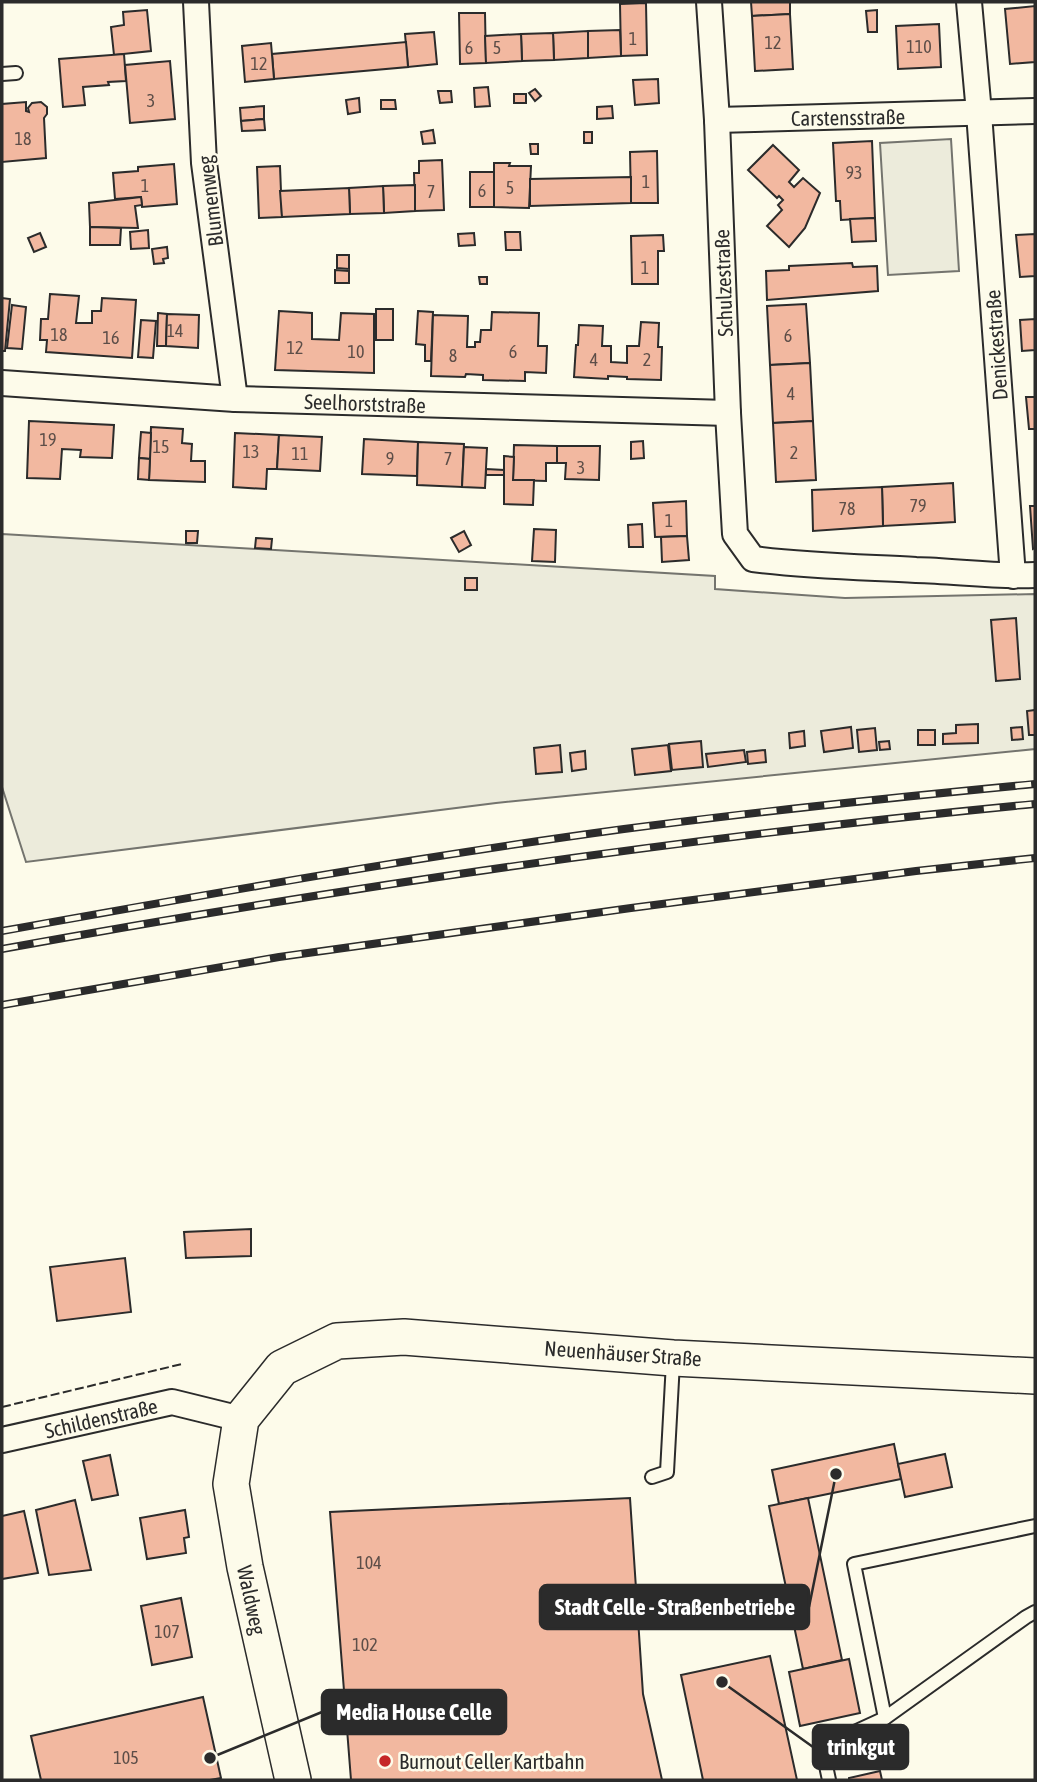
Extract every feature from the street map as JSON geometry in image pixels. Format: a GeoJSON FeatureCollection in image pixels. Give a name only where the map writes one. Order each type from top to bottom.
{"type":"FeatureCollection","features":[{"type":"Feature","properties":{"kind":"street","name":"Blumenweg"},"geometry":{"type":"LineString","coordinates":[[196,2],[204,163],[235,399]]}},
{"type":"Feature","properties":{"kind":"street","name":"Schulzestraße"},"geometry":{"type":"LineString","coordinates":[[709,2],[736,534],[753,559]]}},
{"type":"Feature","properties":{"kind":"street"},"geometry":{"type":"LineString","coordinates":[[968,2],[979,113]]}},
{"type":"Feature","properties":{"kind":"street","name":"Carstensstraße"},"geometry":{"type":"LineString","coordinates":[[717,120],[1035,111]]}},
{"type":"Feature","properties":{"kind":"street","name":"Denickestraße"},"geometry":{"type":"LineString","coordinates":[[753,559],[812,565],[1024,575],[979,113]]}},
{"type":"Feature","properties":{"kind":"street","name":"Seelhorststraße"},"geometry":{"type":"LineString","coordinates":[[2,383],[235,399],[728,413]]}},
{"type":"Feature","properties":{"kind":"street","name":"Neuenhäuser Straße"},"geometry":{"type":"LineString","coordinates":[[242,1419],[282,1368],[337,1341],[404,1337],[673,1358],[1035,1376]]}},
{"type":"Feature","properties":{"kind":"street","name":"Schildenstraße"},"geometry":{"type":"LineString","coordinates":[[2,1440],[172,1402],[242,1419]]}},
{"type":"Feature","properties":{"kind":"street","name":"Waldweg"},"geometry":{"type":"LineString","coordinates":[[242,1419],[231,1484],[244,1567],[293,1780]]}},
{"type":"Feature","properties":{"kind":"lane"},"geometry":{"type":"LineString","coordinates":[[2,74],[16,72]]}},
{"type":"Feature","properties":{"kind":"lane"},"geometry":{"type":"LineString","coordinates":[[652,1477],[667,1472],[673,1358]]}},
{"type":"Feature","properties":{"kind":"lane"},"geometry":{"type":"LineString","coordinates":[[885,1718],[854,1564],[1035,1526]]}},
{"type":"Feature","properties":{"kind":"lane"},"geometry":{"type":"LineString","coordinates":[[829,1780],[822,1747],[885,1718],[1035,1612]]}},
{"type":"Feature","properties":{"kind":"shaded area"},"geometry":{"type":"Polygon","coordinates":[[[951,139],[959,271],[888,275],[880,143],[951,139]]]}},
{"type":"Feature","properties":{"kind":"shaded area"},"geometry":{"type":"Polygon","coordinates":[[[2,534],[715,576],[715,589],[845,598],[1035,594],[1035,749],[496,803],[26,862],[2,787],[2,534]]]}},
{"type":"Feature","properties":{"kind":"building"},"geometry":{"type":"Polygon","coordinates":[[[751,2],[790,2],[790,14],[752,16],[751,2]]]}},
{"type":"Feature","properties":{"kind":"building"},"geometry":{"type":"Polygon","coordinates":[[[646,3],[647,55],[621,56],[620,4],[646,3]]]}},
{"type":"Feature","properties":{"kind":"building"},"geometry":{"type":"Polygon","coordinates":[[[1035,6],[1035,62],[1010,64],[1005,9],[1035,6]]]}},
{"type":"Feature","properties":{"kind":"building"},"geometry":{"type":"Polygon","coordinates":[[[147,10],[151,51],[114,55],[111,27],[124,25],[123,12],[147,10]]]}},
{"type":"Feature","properties":{"kind":"building"},"geometry":{"type":"Polygon","coordinates":[[[877,10],[877,32],[868,32],[866,11],[877,10]]]}},
{"type":"Feature","properties":{"kind":"building"},"geometry":{"type":"Polygon","coordinates":[[[459,13],[485,13],[486,63],[460,64],[459,13]]]}},
{"type":"Feature","properties":{"kind":"building"},"geometry":{"type":"Polygon","coordinates":[[[790,14],[793,69],[755,71],[752,16],[790,14]]]}},
{"type":"Feature","properties":{"kind":"building"},"geometry":{"type":"Polygon","coordinates":[[[939,24],[941,67],[898,69],[896,26],[939,24]]]}},
{"type":"Feature","properties":{"kind":"building"},"geometry":{"type":"Polygon","coordinates":[[[620,30],[621,56],[588,58],[588,31],[620,30]]]}},
{"type":"Feature","properties":{"kind":"building"},"geometry":{"type":"Polygon","coordinates":[[[588,31],[588,58],[554,60],[553,33],[588,31]]]}},
{"type":"Feature","properties":{"kind":"building"},"geometry":{"type":"Polygon","coordinates":[[[434,32],[437,64],[408,67],[405,34],[434,32]]]}},
{"type":"Feature","properties":{"kind":"building"},"geometry":{"type":"Polygon","coordinates":[[[553,33],[554,60],[522,61],[521,34],[553,33]]]}},
{"type":"Feature","properties":{"kind":"building"},"geometry":{"type":"Polygon","coordinates":[[[521,34],[522,61],[486,63],[485,36],[521,34]]]}},
{"type":"Feature","properties":{"kind":"building"},"geometry":{"type":"Polygon","coordinates":[[[406,42],[408,67],[274,79],[272,54],[406,42]]]}},
{"type":"Feature","properties":{"kind":"building"},"geometry":{"type":"Polygon","coordinates":[[[271,43],[274,79],[245,82],[242,46],[271,43]]]}},
{"type":"Feature","properties":{"kind":"building"},"geometry":{"type":"Polygon","coordinates":[[[124,54],[126,81],[83,87],[85,105],[63,107],[59,59],[124,54]]]}},
{"type":"Feature","properties":{"kind":"building"},"geometry":{"type":"Polygon","coordinates":[[[170,61],[175,119],[130,123],[125,65],[170,61]]]}},
{"type":"Feature","properties":{"kind":"building"},"geometry":{"type":"Polygon","coordinates":[[[658,79],[659,103],[635,105],[633,80],[658,79]]]}},
{"type":"Feature","properties":{"kind":"building"},"geometry":{"type":"Polygon","coordinates":[[[488,87],[490,106],[475,107],[474,88],[488,87]]]}},
{"type":"Feature","properties":{"kind":"building"},"geometry":{"type":"Polygon","coordinates":[[[535,89],[541,96],[535,101],[529,93],[535,89]]]}},
{"type":"Feature","properties":{"kind":"building"},"geometry":{"type":"Polygon","coordinates":[[[438,91],[451,91],[452,102],[440,103],[438,91]]]}},
{"type":"Feature","properties":{"kind":"building"},"geometry":{"type":"Polygon","coordinates":[[[514,94],[526,94],[526,103],[514,103],[514,94]]]}},
{"type":"Feature","properties":{"kind":"building"},"geometry":{"type":"Polygon","coordinates":[[[359,98],[360,112],[348,114],[346,100],[359,98]]]}},
{"type":"Feature","properties":{"kind":"building"},"geometry":{"type":"Polygon","coordinates":[[[381,100],[395,100],[396,109],[381,109],[381,100]]]}},
{"type":"Feature","properties":{"kind":"building"},"geometry":{"type":"Polygon","coordinates":[[[26,102],[26,111],[29,112],[28,108],[32,103],[41,102],[47,107],[44,118],[46,158],[2,162],[2,104],[26,102]]]}},
{"type":"Feature","properties":{"kind":"building"},"geometry":{"type":"Polygon","coordinates":[[[264,106],[264,119],[241,121],[240,108],[264,106]]]}},
{"type":"Feature","properties":{"kind":"building"},"geometry":{"type":"Polygon","coordinates":[[[612,106],[613,118],[597,119],[597,107],[612,106]]]}},
{"type":"Feature","properties":{"kind":"building"},"geometry":{"type":"Polygon","coordinates":[[[264,119],[265,130],[242,131],[241,121],[264,119]]]}},
{"type":"Feature","properties":{"kind":"building"},"geometry":{"type":"Polygon","coordinates":[[[433,130],[435,143],[423,144],[421,132],[433,130]]]}},
{"type":"Feature","properties":{"kind":"building"},"geometry":{"type":"Polygon","coordinates":[[[584,132],[592,132],[592,143],[584,143],[584,132]]]}},
{"type":"Feature","properties":{"kind":"building"},"geometry":{"type":"Polygon","coordinates":[[[872,141],[875,218],[841,220],[840,201],[836,201],[833,143],[872,141]]]}},
{"type":"Feature","properties":{"kind":"building"},"geometry":{"type":"Polygon","coordinates":[[[530,144],[538,144],[538,154],[531,154],[530,144]]]}},
{"type":"Feature","properties":{"kind":"building"},"geometry":{"type":"Polygon","coordinates":[[[773,145],[799,170],[789,182],[794,187],[803,178],[820,193],[805,228],[789,247],[767,226],[782,210],[778,205],[783,200],[779,196],[777,198],[748,170],[773,145]]]}},
{"type":"Feature","properties":{"kind":"building"},"geometry":{"type":"Polygon","coordinates":[[[657,151],[658,203],[631,203],[630,152],[657,151]]]}},
{"type":"Feature","properties":{"kind":"building"},"geometry":{"type":"Polygon","coordinates":[[[442,160],[444,210],[415,211],[414,173],[419,173],[419,161],[442,160]]]}},
{"type":"Feature","properties":{"kind":"building"},"geometry":{"type":"Polygon","coordinates":[[[494,163],[531,166],[529,208],[494,207],[494,163]]]}},
{"type":"Feature","properties":{"kind":"building"},"geometry":{"type":"Polygon","coordinates":[[[174,164],[177,204],[142,207],[141,197],[115,199],[113,173],[138,171],[138,167],[174,164]]]}},
{"type":"Feature","properties":{"kind":"building"},"geometry":{"type":"Polygon","coordinates":[[[280,166],[282,217],[259,218],[257,167],[280,166]]]}},
{"type":"Feature","properties":{"kind":"building"},"geometry":{"type":"Polygon","coordinates":[[[470,172],[494,172],[494,207],[470,207],[470,172]]]}},
{"type":"Feature","properties":{"kind":"building"},"geometry":{"type":"Polygon","coordinates":[[[631,177],[631,203],[530,206],[530,179],[631,177]]]}},
{"type":"Feature","properties":{"kind":"building"},"geometry":{"type":"Polygon","coordinates":[[[415,185],[415,211],[384,213],[383,186],[415,185]]]}},
{"type":"Feature","properties":{"kind":"building"},"geometry":{"type":"Polygon","coordinates":[[[383,186],[384,213],[350,214],[349,188],[383,186]]]}},
{"type":"Feature","properties":{"kind":"building"},"geometry":{"type":"Polygon","coordinates":[[[349,188],[350,214],[282,217],[280,191],[349,188]]]}},
{"type":"Feature","properties":{"kind":"building"},"geometry":{"type":"Polygon","coordinates":[[[141,197],[142,205],[135,206],[138,228],[90,227],[89,203],[141,197]]]}},
{"type":"Feature","properties":{"kind":"building"},"geometry":{"type":"Polygon","coordinates":[[[875,218],[876,241],[852,242],[850,219],[875,218]]]}},
{"type":"Feature","properties":{"kind":"building"},"geometry":{"type":"Polygon","coordinates":[[[90,227],[121,228],[120,245],[90,245],[90,227]]]}},
{"type":"Feature","properties":{"kind":"building"},"geometry":{"type":"Polygon","coordinates":[[[148,230],[149,248],[131,249],[130,232],[148,230]]]}},
{"type":"Feature","properties":{"kind":"building"},"geometry":{"type":"Polygon","coordinates":[[[505,232],[520,232],[521,250],[506,250],[505,232]]]}},
{"type":"Feature","properties":{"kind":"building"},"geometry":{"type":"Polygon","coordinates":[[[40,233],[46,247],[34,252],[28,238],[40,233]]]}},
{"type":"Feature","properties":{"kind":"building"},"geometry":{"type":"Polygon","coordinates":[[[474,233],[475,245],[459,246],[458,234],[474,233]]]}},
{"type":"Feature","properties":{"kind":"building"},"geometry":{"type":"Polygon","coordinates":[[[1035,234],[1035,276],[1020,277],[1016,235],[1035,234]]]}},
{"type":"Feature","properties":{"kind":"building"},"geometry":{"type":"Polygon","coordinates":[[[663,235],[664,251],[658,251],[658,284],[632,284],[631,236],[663,235]]]}},
{"type":"Feature","properties":{"kind":"building"},"geometry":{"type":"Polygon","coordinates":[[[167,247],[168,258],[163,259],[164,263],[154,264],[152,249],[167,247]]]}},
{"type":"Feature","properties":{"kind":"building"},"geometry":{"type":"Polygon","coordinates":[[[337,255],[349,255],[349,269],[337,268],[337,255]]]}},
{"type":"Feature","properties":{"kind":"building"},"geometry":{"type":"Polygon","coordinates":[[[852,263],[853,267],[877,266],[878,291],[767,300],[766,271],[789,270],[789,266],[852,263]]]}},
{"type":"Feature","properties":{"kind":"building"},"geometry":{"type":"Polygon","coordinates":[[[335,270],[349,271],[349,283],[335,283],[335,270]]]}},
{"type":"Feature","properties":{"kind":"building"},"geometry":{"type":"Polygon","coordinates":[[[479,277],[487,277],[487,284],[480,284],[479,277]]]}},
{"type":"Feature","properties":{"kind":"building"},"geometry":{"type":"Polygon","coordinates":[[[50,294],[79,296],[76,323],[92,323],[92,311],[101,311],[102,298],[136,300],[132,358],[46,352],[47,340],[40,340],[41,319],[48,319],[50,294]]]}},
{"type":"Feature","properties":{"kind":"building"},"geometry":{"type":"Polygon","coordinates":[[[2,298],[10,299],[5,351],[2,351],[2,298]]]}},
{"type":"Feature","properties":{"kind":"building"},"geometry":{"type":"Polygon","coordinates":[[[806,304],[810,363],[770,365],[767,306],[806,304]]]}},
{"type":"Feature","properties":{"kind":"building"},"geometry":{"type":"Polygon","coordinates":[[[12,305],[26,307],[22,349],[7,348],[12,305]]]}},
{"type":"Feature","properties":{"kind":"building"},"geometry":{"type":"Polygon","coordinates":[[[376,309],[393,309],[393,340],[376,340],[376,309]]]}},
{"type":"Feature","properties":{"kind":"building"},"geometry":{"type":"Polygon","coordinates":[[[279,311],[312,313],[312,339],[339,340],[341,313],[374,314],[374,373],[275,370],[279,311]]]}},
{"type":"Feature","properties":{"kind":"building"},"geometry":{"type":"Polygon","coordinates":[[[418,311],[433,312],[431,361],[425,361],[425,345],[416,344],[418,311]]]}},
{"type":"Feature","properties":{"kind":"building"},"geometry":{"type":"Polygon","coordinates":[[[492,312],[539,313],[538,346],[547,346],[546,373],[525,372],[525,381],[483,380],[483,375],[466,374],[465,377],[431,376],[433,315],[468,316],[467,347],[475,347],[475,342],[480,342],[481,330],[491,330],[492,312]]]}},
{"type":"Feature","properties":{"kind":"building"},"geometry":{"type":"Polygon","coordinates":[[[158,313],[167,314],[166,346],[157,346],[158,313]]]}},
{"type":"Feature","properties":{"kind":"building"},"geometry":{"type":"Polygon","coordinates":[[[167,314],[199,315],[198,348],[166,346],[167,314]]]}},
{"type":"Feature","properties":{"kind":"building"},"geometry":{"type":"Polygon","coordinates":[[[1035,319],[1035,350],[1022,351],[1020,320],[1035,319]]]}},
{"type":"Feature","properties":{"kind":"building"},"geometry":{"type":"Polygon","coordinates":[[[141,320],[156,321],[153,358],[138,357],[141,320]]]}},
{"type":"Feature","properties":{"kind":"building"},"geometry":{"type":"Polygon","coordinates":[[[641,322],[659,323],[658,347],[662,347],[661,380],[608,376],[608,379],[574,377],[579,325],[603,326],[602,346],[611,346],[611,362],[627,363],[627,346],[639,346],[641,322]]]}},
{"type":"Feature","properties":{"kind":"building"},"geometry":{"type":"Polygon","coordinates":[[[810,363],[813,421],[773,423],[770,365],[810,363]]]}},
{"type":"Feature","properties":{"kind":"building"},"geometry":{"type":"Polygon","coordinates":[[[1026,397],[1035,397],[1035,429],[1029,429],[1026,397]]]}},
{"type":"Feature","properties":{"kind":"building"},"geometry":{"type":"Polygon","coordinates":[[[29,421],[114,425],[112,458],[80,457],[81,450],[62,449],[60,479],[27,478],[29,421]]]}},
{"type":"Feature","properties":{"kind":"building"},"geometry":{"type":"Polygon","coordinates":[[[813,421],[816,480],[776,482],[773,423],[813,421]]]}},
{"type":"Feature","properties":{"kind":"building"},"geometry":{"type":"Polygon","coordinates":[[[151,427],[183,429],[182,443],[192,444],[191,461],[205,461],[205,482],[149,480],[151,427]]]}},
{"type":"Feature","properties":{"kind":"building"},"geometry":{"type":"Polygon","coordinates":[[[141,432],[151,433],[150,459],[139,458],[141,432]]]}},
{"type":"Feature","properties":{"kind":"building"},"geometry":{"type":"Polygon","coordinates":[[[235,433],[279,435],[277,469],[267,469],[266,489],[233,487],[235,433]]]}},
{"type":"Feature","properties":{"kind":"building"},"geometry":{"type":"Polygon","coordinates":[[[279,435],[322,437],[320,471],[277,469],[279,435]]]}},
{"type":"Feature","properties":{"kind":"building"},"geometry":{"type":"Polygon","coordinates":[[[364,439],[418,442],[417,476],[362,474],[364,439]]]}},
{"type":"Feature","properties":{"kind":"building"},"geometry":{"type":"Polygon","coordinates":[[[643,441],[644,458],[631,459],[631,442],[643,441]]]}},
{"type":"Feature","properties":{"kind":"building"},"geometry":{"type":"Polygon","coordinates":[[[418,442],[464,444],[462,487],[417,485],[418,442]]]}},
{"type":"Feature","properties":{"kind":"building"},"geometry":{"type":"Polygon","coordinates":[[[514,445],[557,446],[557,463],[546,463],[546,481],[513,480],[514,445]]]}},
{"type":"Feature","properties":{"kind":"building"},"geometry":{"type":"Polygon","coordinates":[[[557,446],[600,446],[599,480],[565,479],[566,463],[557,463],[557,446]]]}},
{"type":"Feature","properties":{"kind":"building"},"geometry":{"type":"Polygon","coordinates":[[[464,447],[487,448],[485,488],[462,487],[464,447]]]}},
{"type":"Feature","properties":{"kind":"building"},"geometry":{"type":"Polygon","coordinates":[[[504,456],[514,457],[513,480],[534,480],[533,505],[504,504],[504,456]]]}},
{"type":"Feature","properties":{"kind":"building"},"geometry":{"type":"Polygon","coordinates":[[[139,458],[150,459],[149,480],[138,479],[139,458]]]}},
{"type":"Feature","properties":{"kind":"building"},"geometry":{"type":"Polygon","coordinates":[[[486,469],[504,470],[504,475],[486,475],[486,469]]]}},
{"type":"Feature","properties":{"kind":"building"},"geometry":{"type":"Polygon","coordinates":[[[953,483],[955,522],[883,526],[882,487],[953,483]]]}},
{"type":"Feature","properties":{"kind":"building"},"geometry":{"type":"Polygon","coordinates":[[[882,487],[883,526],[813,531],[812,490],[882,487]]]}},
{"type":"Feature","properties":{"kind":"building"},"geometry":{"type":"Polygon","coordinates":[[[686,501],[687,536],[655,537],[653,503],[686,501]]]}},
{"type":"Feature","properties":{"kind":"building"},"geometry":{"type":"Polygon","coordinates":[[[1030,506],[1035,506],[1033,549],[1030,506]]]}},
{"type":"Feature","properties":{"kind":"building"},"geometry":{"type":"Polygon","coordinates":[[[642,524],[643,547],[629,547],[628,525],[642,524]]]}},
{"type":"Feature","properties":{"kind":"building"},"geometry":{"type":"Polygon","coordinates":[[[534,529],[556,530],[555,562],[532,561],[534,529]]]}},
{"type":"Feature","properties":{"kind":"building"},"geometry":{"type":"Polygon","coordinates":[[[186,531],[198,531],[197,543],[186,543],[186,531]]]}},
{"type":"Feature","properties":{"kind":"building"},"geometry":{"type":"Polygon","coordinates":[[[464,531],[471,545],[459,552],[451,538],[464,531]]]}},
{"type":"Feature","properties":{"kind":"building"},"geometry":{"type":"Polygon","coordinates":[[[687,536],[689,560],[662,562],[661,537],[687,536]]]}},
{"type":"Feature","properties":{"kind":"building"},"geometry":{"type":"Polygon","coordinates":[[[256,538],[272,539],[271,549],[255,548],[256,538]]]}},
{"type":"Feature","properties":{"kind":"building"},"geometry":{"type":"Polygon","coordinates":[[[465,578],[477,578],[477,590],[465,590],[465,578]]]}},
{"type":"Feature","properties":{"kind":"building"},"geometry":{"type":"Polygon","coordinates":[[[1016,618],[1020,679],[996,681],[991,620],[1016,618]]]}},
{"type":"Feature","properties":{"kind":"building"},"geometry":{"type":"Polygon","coordinates":[[[1035,710],[1035,735],[1029,735],[1027,711],[1035,710]]]}},
{"type":"Feature","properties":{"kind":"building"},"geometry":{"type":"Polygon","coordinates":[[[978,724],[978,743],[943,744],[943,734],[956,733],[956,725],[978,724]]]}},
{"type":"Feature","properties":{"kind":"building"},"geometry":{"type":"Polygon","coordinates":[[[851,727],[853,748],[824,752],[821,731],[851,727]]]}},
{"type":"Feature","properties":{"kind":"building"},"geometry":{"type":"Polygon","coordinates":[[[1022,727],[1023,739],[1012,740],[1011,728],[1022,727]]]}},
{"type":"Feature","properties":{"kind":"building"},"geometry":{"type":"Polygon","coordinates":[[[875,728],[877,750],[859,752],[857,730],[875,728]]]}},
{"type":"Feature","properties":{"kind":"building"},"geometry":{"type":"Polygon","coordinates":[[[918,730],[935,730],[935,745],[918,745],[918,730]]]}},
{"type":"Feature","properties":{"kind":"building"},"geometry":{"type":"Polygon","coordinates":[[[804,731],[805,746],[790,748],[789,733],[804,731]]]}},
{"type":"Feature","properties":{"kind":"building"},"geometry":{"type":"Polygon","coordinates":[[[701,741],[703,767],[672,770],[669,744],[701,741]]]}},
{"type":"Feature","properties":{"kind":"building"},"geometry":{"type":"Polygon","coordinates":[[[889,741],[890,749],[880,750],[879,742],[889,741]]]}},
{"type":"Feature","properties":{"kind":"building"},"geometry":{"type":"Polygon","coordinates":[[[560,745],[562,772],[536,774],[534,748],[560,745]]]}},
{"type":"Feature","properties":{"kind":"building"},"geometry":{"type":"Polygon","coordinates":[[[668,745],[671,771],[635,775],[632,749],[668,745]]]}},
{"type":"Feature","properties":{"kind":"building"},"geometry":{"type":"Polygon","coordinates":[[[744,750],[746,762],[708,767],[706,754],[744,750]]]}},
{"type":"Feature","properties":{"kind":"building"},"geometry":{"type":"Polygon","coordinates":[[[765,750],[766,762],[748,764],[747,752],[765,750]]]}},
{"type":"Feature","properties":{"kind":"building"},"geometry":{"type":"Polygon","coordinates":[[[585,751],[586,769],[572,771],[570,753],[585,751]]]}},
{"type":"Feature","properties":{"kind":"building"},"geometry":{"type":"Polygon","coordinates":[[[251,1229],[251,1256],[186,1258],[184,1232],[251,1229]]]}},
{"type":"Feature","properties":{"kind":"building"},"geometry":{"type":"Polygon","coordinates":[[[125,1258],[131,1312],[57,1321],[50,1267],[125,1258]]]}},
{"type":"Feature","properties":{"kind":"building"},"geometry":{"type":"Polygon","coordinates":[[[894,1444],[901,1479],[779,1504],[772,1470],[894,1444]]]}},
{"type":"Feature","properties":{"kind":"building"},"geometry":{"type":"Polygon","coordinates":[[[945,1454],[952,1487],[905,1497],[898,1464],[945,1454]]]}},
{"type":"Feature","properties":{"kind":"building"},"geometry":{"type":"Polygon","coordinates":[[[110,1455],[118,1495],[92,1500],[83,1461],[110,1455]]]}},
{"type":"Feature","properties":{"kind":"building"},"geometry":{"type":"Polygon","coordinates":[[[630,1498],[643,1694],[662,1780],[351,1780],[330,1512],[630,1498]]]}},
{"type":"Feature","properties":{"kind":"building"},"geometry":{"type":"Polygon","coordinates":[[[808,1498],[842,1660],[803,1669],[769,1506],[808,1498]]]}},
{"type":"Feature","properties":{"kind":"building"},"geometry":{"type":"Polygon","coordinates":[[[75,1500],[91,1570],[49,1575],[36,1510],[75,1500]]]}},
{"type":"Feature","properties":{"kind":"building"},"geometry":{"type":"Polygon","coordinates":[[[185,1510],[189,1537],[184,1538],[186,1553],[147,1559],[140,1518],[185,1510]]]}},
{"type":"Feature","properties":{"kind":"building"},"geometry":{"type":"Polygon","coordinates":[[[24,1511],[38,1573],[2,1579],[2,1516],[24,1511]]]}},
{"type":"Feature","properties":{"kind":"building"},"geometry":{"type":"Polygon","coordinates":[[[181,1598],[192,1657],[152,1665],[141,1606],[181,1598]]]}},
{"type":"Feature","properties":{"kind":"building"},"geometry":{"type":"Polygon","coordinates":[[[770,1656],[797,1780],[703,1780],[681,1675],[770,1656]]]}},
{"type":"Feature","properties":{"kind":"building"},"geometry":{"type":"Polygon","coordinates":[[[849,1659],[860,1713],[800,1726],[789,1672],[849,1659]]]}},
{"type":"Feature","properties":{"kind":"building"},"geometry":{"type":"Polygon","coordinates":[[[203,1697],[221,1778],[41,1780],[31,1736],[203,1697]]]}},
{"type":"Feature","properties":{"kind":"building"},"geometry":{"type":"Polygon","coordinates":[[[880,1771],[882,1780],[849,1780],[849,1778],[880,1771]]]}},
{"type":"Feature","properties":{"kind":"railway"},"geometry":{"type":"LineString","coordinates":[[2,931],[546,840],[778,810],[1035,784]]}},
{"type":"Feature","properties":{"kind":"railway"},"geometry":{"type":"LineString","coordinates":[[2,949],[259,905],[517,866],[776,832],[1035,804]]}},
{"type":"Feature","properties":{"kind":"railway"},"geometry":{"type":"LineString","coordinates":[[2,1005],[279,957],[631,908],[1035,858]]}},
{"type":"Feature","properties":{"kind":"fence"},"geometry":{"type":"LineString","coordinates":[[2,1407],[182,1364]]}},
{"type":"Feature","properties":{"kind":"place","name":"Stadt Celle - Straßenbetriebe"},"geometry":{"type":"Point","coordinates":[836,1474]}},
{"type":"Feature","properties":{"kind":"place","name":"trinkgut"},"geometry":{"type":"Point","coordinates":[722,1682]}},
{"type":"Feature","properties":{"kind":"place","name":"Media House Celle"},"geometry":{"type":"Point","coordinates":[210,1758]}},
{"type":"Feature","properties":{"kind":"place","name":"Burnout Celler Kartbahn"},"geometry":{"type":"Point","coordinates":[385,1761]}}]}
